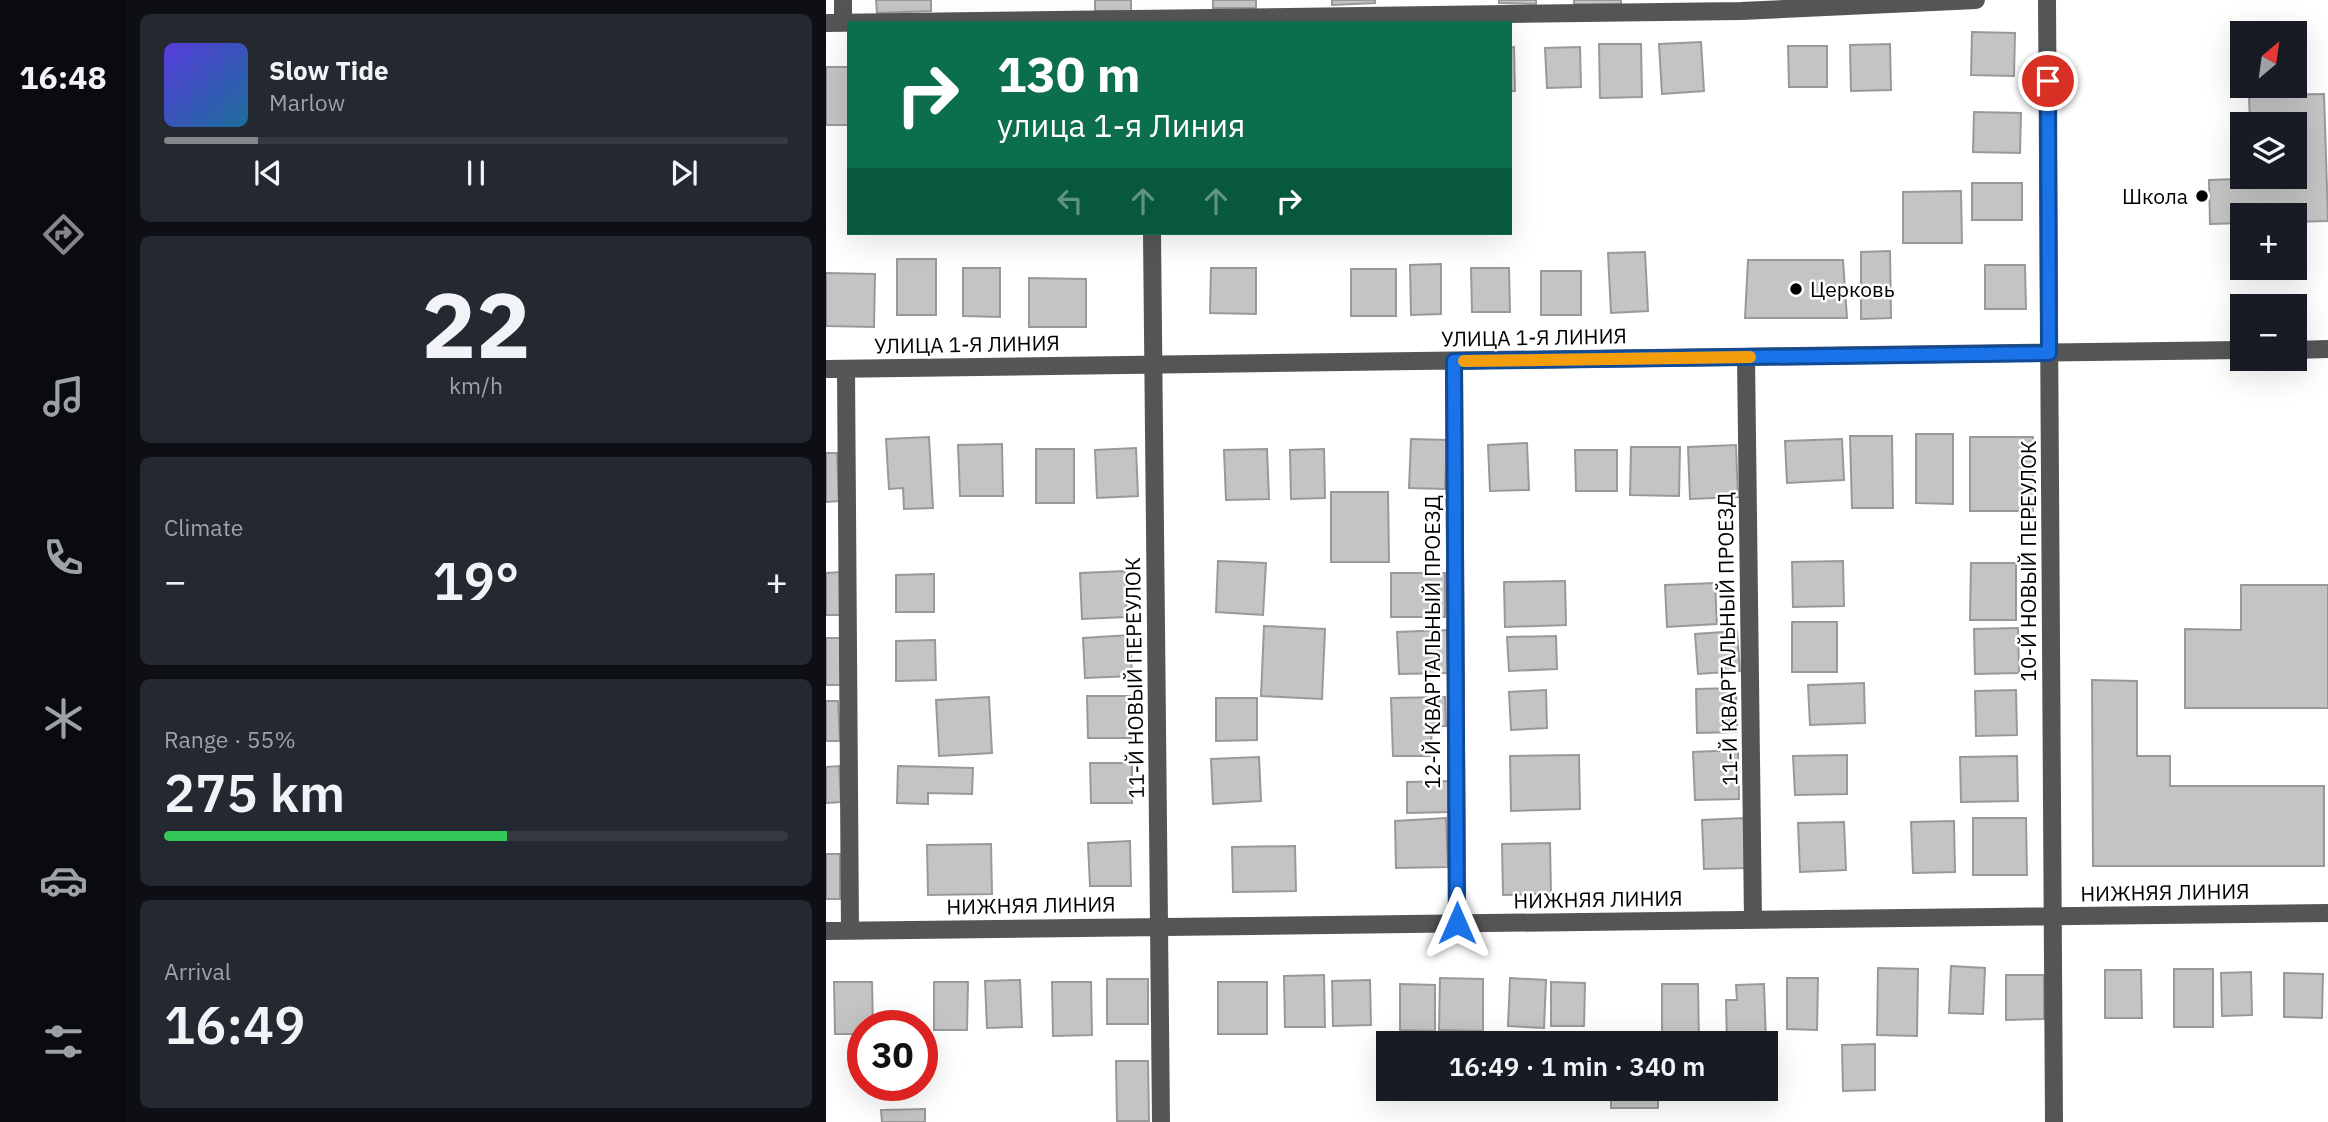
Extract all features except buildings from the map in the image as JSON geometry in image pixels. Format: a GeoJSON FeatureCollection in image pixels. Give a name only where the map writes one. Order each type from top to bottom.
{"type":"FeatureCollection","features":[{"type":"Feature","properties":{"kind":"street"},"geometry":{"type":"LineString","coordinates":[[834,22],[843,0]]}},
{"type":"Feature","properties":{"kind":"street"},"geometry":{"type":"LineString","coordinates":[[869,21],[1452,7],[1741,6],[1976,0]]}},
{"type":"Feature","properties":{"kind":"street","name":"10-Й НОВЫЙ ПЕРЕУЛОК"},"geometry":{"type":"LineString","coordinates":[[2047,0],[2054,1122]]}},
{"type":"Feature","properties":{"kind":"street","name":"11-Й НОВЫЙ ПЕРЕУЛОК"},"geometry":{"type":"LineString","coordinates":[[1152,235],[1161,1122]]}},
{"type":"Feature","properties":{"kind":"street"},"geometry":{"type":"LineString","coordinates":[[2307,350],[2328,349]]}},
{"type":"Feature","properties":{"kind":"street","name":"УЛИЦА 1-Я ЛИНИЯ"},"geometry":{"type":"LineString","coordinates":[[826,369],[2230,351]]}},
{"type":"Feature","properties":{"kind":"street","name":"11-Й КВАРТАЛЬНЫЙ ПРОЕЗД"},"geometry":{"type":"LineString","coordinates":[[1746,357],[1754,920]]}},
{"type":"Feature","properties":{"kind":"street","name":"12-Й КВАРТАЛЬНЫЙ ПРОЕЗД"},"geometry":{"type":"LineString","coordinates":[[1454,361],[1457,923]]}},
{"type":"Feature","properties":{"kind":"street"},"geometry":{"type":"LineString","coordinates":[[846,369],[850,930]]}},
{"type":"Feature","properties":{"kind":"street","name":"НИЖНЯЯ ЛИНИЯ"},"geometry":{"type":"LineString","coordinates":[[826,931],[2328,913]]}},
{"type":"Feature","properties":{"kind":"slow traffic"},"geometry":{"type":"LineString","coordinates":[[1464,361],[1750,357]]}},
{"type":"Feature","properties":{"kind":"place","name":"Школа"},"geometry":{"type":"Point","coordinates":[2202,196]}},
{"type":"Feature","properties":{"kind":"place","name":"Церковь"},"geometry":{"type":"Point","coordinates":[1796,289]}},
{"type":"Feature","properties":{"kind":"route"},"geometry":{"type":"LineString","coordinates":[[1457,923],[1454,361],[2049,353],[2048,81]]}}]}
